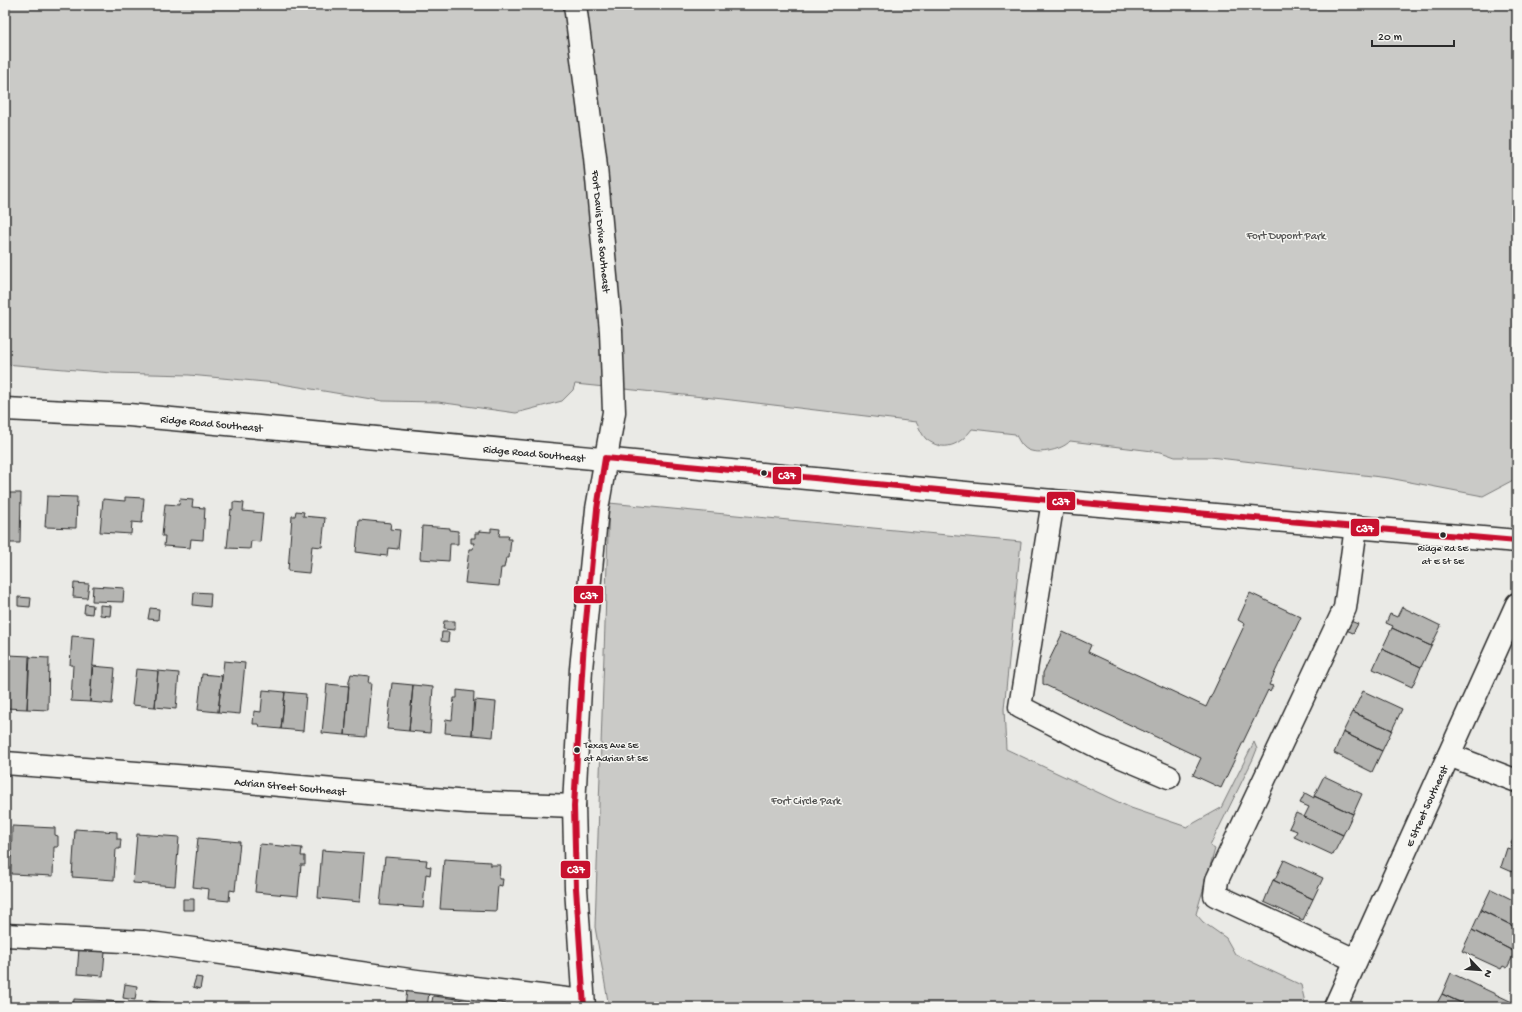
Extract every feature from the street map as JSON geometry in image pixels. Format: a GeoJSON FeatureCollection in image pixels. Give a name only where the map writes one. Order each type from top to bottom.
{"type":"FeatureCollection","features":[{"type":"Feature","properties":{"kind":"main road","name":"Fort Davis Drive Southeast"},"geometry":{"type":"LineString","coordinates":[[575,5],[595,157],[611,331],[614,412],[597,509],[582,662],[574,806],[576,888],[583,1004]]}},
{"type":"Feature","properties":{"kind":"main road","name":"Ridge Road Southeast"},"geometry":{"type":"LineString","coordinates":[[5,409],[129,415],[1517,541]]}},
{"type":"Feature","properties":{"kind":"main road"},"geometry":{"type":"LineString","coordinates":[[1053,500],[1020,707],[1098,747],[1169,777]]}},
{"type":"Feature","properties":{"kind":"main road"},"geometry":{"type":"LineString","coordinates":[[1356,527],[1346,608],[1217,880],[1215,895],[1356,960]]}},
{"type":"Feature","properties":{"kind":"main road","name":"E Street Southeast"},"geometry":{"type":"LineString","coordinates":[[1335,1007],[1517,604]]}},
{"type":"Feature","properties":{"kind":"main road"},"geometry":{"type":"LineString","coordinates":[[1449,755],[1517,781]]}},
{"type":"Feature","properties":{"kind":"main road","name":"Adrian Street Southeast"},"geometry":{"type":"LineString","coordinates":[[5,764],[203,778],[475,803],[574,806]]}},
{"type":"Feature","properties":{"kind":"main road"},"geometry":{"type":"LineString","coordinates":[[5,934],[144,942],[583,1004]]}},
{"type":"Feature","properties":{"kind":"green space","name":"Fort Dupont Park"},"geometry":{"type":"Polygon","coordinates":[[[5,5],[1517,5],[1517,478],[1483,496],[1389,478],[1210,457],[1175,457],[1161,452],[1070,441],[1055,449],[1034,452],[1023,446],[1015,434],[972,429],[957,443],[939,446],[926,439],[916,422],[723,399],[575,384],[573,390],[562,401],[516,413],[438,402],[383,401],[276,383],[189,375],[112,373],[5,364],[5,5]]]}},
{"type":"Feature","properties":{"kind":"green space","name":"Fort Circle Park"},"geometry":{"type":"Polygon","coordinates":[[[609,503],[1021,542],[1004,709],[1006,749],[1131,808],[1187,827],[1221,808],[1254,742],[1257,749],[1253,759],[1210,846],[1215,849],[1196,914],[1203,922],[1226,938],[1235,954],[1301,985],[1306,1007],[609,1007],[595,927],[609,503]]]}},
{"type":"Feature","properties":{"kind":"building"},"geometry":{"type":"Polygon","coordinates":[[[5,493],[21,493],[20,543],[5,543],[5,493]]]}},
{"type":"Feature","properties":{"kind":"building"},"geometry":{"type":"Polygon","coordinates":[[[47,496],[77,497],[76,528],[45,527],[47,496]]]}},
{"type":"Feature","properties":{"kind":"building"},"geometry":{"type":"Polygon","coordinates":[[[125,497],[144,498],[142,523],[132,522],[131,534],[100,532],[103,499],[125,501],[125,497]]]}},
{"type":"Feature","properties":{"kind":"building"},"geometry":{"type":"Polygon","coordinates":[[[180,499],[193,500],[192,507],[205,508],[203,540],[191,539],[190,548],[164,546],[165,536],[162,536],[165,504],[179,505],[180,499]]]}},
{"type":"Feature","properties":{"kind":"building"},"geometry":{"type":"Polygon","coordinates":[[[233,502],[244,503],[243,511],[263,513],[260,542],[251,541],[250,549],[227,548],[233,502]]]}},
{"type":"Feature","properties":{"kind":"building"},"geometry":{"type":"Polygon","coordinates":[[[296,511],[304,512],[303,516],[325,518],[322,547],[312,546],[309,573],[288,571],[292,516],[295,516],[296,511]]]}},
{"type":"Feature","properties":{"kind":"building"},"geometry":{"type":"Polygon","coordinates":[[[359,520],[391,523],[390,529],[400,530],[398,549],[388,548],[387,556],[356,552],[359,520]]]}},
{"type":"Feature","properties":{"kind":"building"},"geometry":{"type":"Polygon","coordinates":[[[422,526],[450,528],[450,530],[458,531],[458,544],[450,544],[449,561],[420,559],[422,526]]]}},
{"type":"Feature","properties":{"kind":"building"},"geometry":{"type":"Polygon","coordinates":[[[491,528],[500,529],[499,536],[509,536],[508,539],[511,539],[509,558],[506,558],[504,568],[501,568],[499,586],[465,583],[469,549],[473,549],[474,543],[471,543],[471,538],[475,538],[475,533],[479,533],[479,531],[491,532],[491,528]]]}},
{"type":"Feature","properties":{"kind":"building"},"geometry":{"type":"Polygon","coordinates":[[[74,583],[89,584],[87,598],[73,597],[74,583]]]}},
{"type":"Feature","properties":{"kind":"building"},"geometry":{"type":"Polygon","coordinates":[[[93,586],[124,588],[123,602],[92,601],[93,586]]]}},
{"type":"Feature","properties":{"kind":"building"},"geometry":{"type":"Polygon","coordinates":[[[194,592],[211,593],[210,607],[193,605],[194,592]]]}},
{"type":"Feature","properties":{"kind":"building"},"geometry":{"type":"Polygon","coordinates":[[[1250,593],[1301,617],[1269,685],[1273,686],[1270,692],[1268,690],[1221,788],[1193,775],[1201,758],[1043,684],[1043,673],[1063,632],[1091,645],[1088,652],[1206,707],[1245,624],[1238,620],[1250,593]]]}},
{"type":"Feature","properties":{"kind":"building"},"geometry":{"type":"Polygon","coordinates":[[[18,597],[31,598],[30,607],[18,606],[18,597]]]}},
{"type":"Feature","properties":{"kind":"building"},"geometry":{"type":"Polygon","coordinates":[[[85,604],[93,605],[92,614],[84,613],[85,604]]]}},
{"type":"Feature","properties":{"kind":"building"},"geometry":{"type":"Polygon","coordinates":[[[100,605],[111,606],[110,616],[100,615],[100,605]]]}},
{"type":"Feature","properties":{"kind":"building"},"geometry":{"type":"Polygon","coordinates":[[[1402,607],[1441,626],[1431,646],[1392,628],[1393,626],[1386,623],[1390,614],[1397,617],[1402,607]]]}},
{"type":"Feature","properties":{"kind":"building"},"geometry":{"type":"Polygon","coordinates":[[[150,608],[159,609],[158,620],[148,619],[150,608]]]}},
{"type":"Feature","properties":{"kind":"building"},"geometry":{"type":"Polygon","coordinates":[[[1348,620],[1358,624],[1353,633],[1344,629],[1348,620]]]}},
{"type":"Feature","properties":{"kind":"building"},"geometry":{"type":"Polygon","coordinates":[[[444,621],[455,621],[455,630],[443,629],[444,621]]]}},
{"type":"Feature","properties":{"kind":"building"},"geometry":{"type":"Polygon","coordinates":[[[1392,628],[1431,646],[1421,667],[1382,649],[1392,628]]]}},
{"type":"Feature","properties":{"kind":"building"},"geometry":{"type":"Polygon","coordinates":[[[442,632],[449,632],[448,642],[441,641],[442,632]]]}},
{"type":"Feature","properties":{"kind":"building"},"geometry":{"type":"Polygon","coordinates":[[[72,636],[95,638],[90,702],[71,701],[73,665],[70,665],[72,636]]]}},
{"type":"Feature","properties":{"kind":"building"},"geometry":{"type":"Polygon","coordinates":[[[1382,649],[1421,667],[1412,687],[1373,669],[1382,649]]]}},
{"type":"Feature","properties":{"kind":"building"},"geometry":{"type":"Polygon","coordinates":[[[8,655],[30,656],[27,709],[5,708],[5,671],[7,672],[8,655]]]}},
{"type":"Feature","properties":{"kind":"building"},"geometry":{"type":"Polygon","coordinates":[[[29,657],[49,658],[48,710],[27,709],[29,657]]]}},
{"type":"Feature","properties":{"kind":"building"},"geometry":{"type":"Polygon","coordinates":[[[224,661],[245,663],[240,714],[218,712],[224,661]]]}},
{"type":"Feature","properties":{"kind":"building"},"geometry":{"type":"Polygon","coordinates":[[[92,666],[115,668],[112,704],[90,702],[92,666]]]}},
{"type":"Feature","properties":{"kind":"building"},"geometry":{"type":"Polygon","coordinates":[[[136,669],[158,671],[155,707],[132,705],[136,669]]]}},
{"type":"Feature","properties":{"kind":"building"},"geometry":{"type":"Polygon","coordinates":[[[158,671],[179,673],[176,709],[155,707],[158,671]]]}},
{"type":"Feature","properties":{"kind":"building"},"geometry":{"type":"Polygon","coordinates":[[[202,674],[222,676],[218,712],[198,710],[202,674]]]}},
{"type":"Feature","properties":{"kind":"building"},"geometry":{"type":"Polygon","coordinates":[[[351,674],[369,676],[368,683],[371,683],[366,737],[345,735],[349,681],[351,674]]]}},
{"type":"Feature","properties":{"kind":"building"},"geometry":{"type":"Polygon","coordinates":[[[392,683],[413,685],[409,731],[387,729],[392,683]]]}},
{"type":"Feature","properties":{"kind":"building"},"geometry":{"type":"Polygon","coordinates":[[[327,684],[349,686],[345,735],[322,733],[327,684]]]}},
{"type":"Feature","properties":{"kind":"building"},"geometry":{"type":"Polygon","coordinates":[[[413,685],[433,687],[430,733],[409,731],[413,685]]]}},
{"type":"Feature","properties":{"kind":"building"},"geometry":{"type":"Polygon","coordinates":[[[263,690],[285,692],[281,729],[260,727],[259,724],[253,724],[254,711],[261,712],[263,690]]]}},
{"type":"Feature","properties":{"kind":"building"},"geometry":{"type":"Polygon","coordinates":[[[457,690],[474,692],[472,735],[445,733],[446,719],[452,720],[454,698],[457,698],[457,690]]]}},
{"type":"Feature","properties":{"kind":"building"},"geometry":{"type":"Polygon","coordinates":[[[1363,691],[1402,709],[1392,730],[1353,712],[1363,691]]]}},
{"type":"Feature","properties":{"kind":"building"},"geometry":{"type":"Polygon","coordinates":[[[285,692],[306,694],[303,731],[281,729],[285,692]]]}},
{"type":"Feature","properties":{"kind":"building"},"geometry":{"type":"Polygon","coordinates":[[[475,700],[496,702],[493,737],[472,735],[475,700]]]}},
{"type":"Feature","properties":{"kind":"building"},"geometry":{"type":"Polygon","coordinates":[[[1353,712],[1392,730],[1382,751],[1343,732],[1353,712]]]}},
{"type":"Feature","properties":{"kind":"building"},"geometry":{"type":"Polygon","coordinates":[[[1343,732],[1382,751],[1372,772],[1334,753],[1343,732]]]}},
{"type":"Feature","properties":{"kind":"building"},"geometry":{"type":"Polygon","coordinates":[[[1324,776],[1362,794],[1353,814],[1314,796],[1324,776]]]}},
{"type":"Feature","properties":{"kind":"building"},"geometry":{"type":"Polygon","coordinates":[[[1305,793],[1353,814],[1343,835],[1304,817],[1309,807],[1300,803],[1305,793]]]}},
{"type":"Feature","properties":{"kind":"building"},"geometry":{"type":"Polygon","coordinates":[[[1296,813],[1343,835],[1333,855],[1294,837],[1297,831],[1289,828],[1296,813]]]}},
{"type":"Feature","properties":{"kind":"building"},"geometry":{"type":"Polygon","coordinates":[[[12,826],[55,828],[55,835],[58,836],[58,847],[54,847],[53,876],[11,874],[12,826]]]}},
{"type":"Feature","properties":{"kind":"building"},"geometry":{"type":"Polygon","coordinates":[[[75,829],[117,832],[117,839],[121,839],[120,849],[116,849],[114,880],[72,877],[75,829]]]}},
{"type":"Feature","properties":{"kind":"building"},"geometry":{"type":"Polygon","coordinates":[[[137,834],[179,837],[175,886],[133,883],[137,834]]]}},
{"type":"Feature","properties":{"kind":"building"},"geometry":{"type":"Polygon","coordinates":[[[1517,834],[1517,849],[1511,846],[1513,844],[1511,843],[1517,834]]]}},
{"type":"Feature","properties":{"kind":"building"},"geometry":{"type":"Polygon","coordinates":[[[198,838],[240,842],[235,891],[230,890],[229,901],[208,899],[209,889],[193,887],[198,838]]]}},
{"type":"Feature","properties":{"kind":"building"},"geometry":{"type":"Polygon","coordinates":[[[260,844],[302,848],[301,856],[305,856],[305,865],[301,865],[298,896],[255,892],[260,844]]]}},
{"type":"Feature","properties":{"kind":"building"},"geometry":{"type":"Polygon","coordinates":[[[1511,846],[1517,849],[1517,874],[1501,867],[1507,848],[1510,849],[1511,846]]]}},
{"type":"Feature","properties":{"kind":"building"},"geometry":{"type":"Polygon","coordinates":[[[322,850],[364,853],[360,902],[318,898],[322,850]]]}},
{"type":"Feature","properties":{"kind":"building"},"geometry":{"type":"Polygon","coordinates":[[[385,857],[427,860],[426,866],[431,867],[430,875],[426,874],[423,908],[380,905],[385,857]]]}},
{"type":"Feature","properties":{"kind":"building"},"geometry":{"type":"Polygon","coordinates":[[[444,859],[490,862],[490,865],[500,865],[499,879],[503,879],[502,886],[498,885],[496,911],[440,909],[444,859]]]}},
{"type":"Feature","properties":{"kind":"building"},"geometry":{"type":"Polygon","coordinates":[[[1284,860],[1323,878],[1313,899],[1273,880],[1275,879],[1284,860]]]}},
{"type":"Feature","properties":{"kind":"building"},"geometry":{"type":"Polygon","coordinates":[[[1273,880],[1313,899],[1303,920],[1264,902],[1273,880]]]}},
{"type":"Feature","properties":{"kind":"building"},"geometry":{"type":"Polygon","coordinates":[[[1491,889],[1517,902],[1517,928],[1481,910],[1491,889]]]}},
{"type":"Feature","properties":{"kind":"building"},"geometry":{"type":"Polygon","coordinates":[[[183,899],[194,899],[194,910],[183,910],[183,899]]]}},
{"type":"Feature","properties":{"kind":"building"},"geometry":{"type":"Polygon","coordinates":[[[1481,910],[1517,928],[1517,953],[1472,930],[1481,910]]]}},
{"type":"Feature","properties":{"kind":"building"},"geometry":{"type":"Polygon","coordinates":[[[1472,930],[1515,952],[1507,968],[1503,966],[1501,969],[1462,951],[1472,930]]]}},
{"type":"Feature","properties":{"kind":"building"},"geometry":{"type":"Polygon","coordinates":[[[79,949],[105,951],[103,976],[77,974],[79,949]]]}},
{"type":"Feature","properties":{"kind":"building"},"geometry":{"type":"Polygon","coordinates":[[[1451,973],[1512,1002],[1510,1007],[1470,1007],[1442,994],[1451,973]]]}},
{"type":"Feature","properties":{"kind":"building"},"geometry":{"type":"Polygon","coordinates":[[[196,977],[202,978],[200,989],[193,987],[196,977]]]}},
{"type":"Feature","properties":{"kind":"building"},"geometry":{"type":"Polygon","coordinates":[[[125,984],[137,986],[135,1000],[123,998],[125,984]]]}},
{"type":"Feature","properties":{"kind":"building"},"geometry":{"type":"Polygon","coordinates":[[[407,990],[429,993],[427,1007],[405,1007],[407,990]]]}},
{"type":"Feature","properties":{"kind":"building"},"geometry":{"type":"Polygon","coordinates":[[[1442,994],[1470,1007],[1435,1007],[1442,994]]]}},
{"type":"Feature","properties":{"kind":"building"},"geometry":{"type":"Polygon","coordinates":[[[433,996],[474,1002],[472,1007],[431,1007],[433,996]]]}},
{"type":"Feature","properties":{"kind":"building"},"geometry":{"type":"Polygon","coordinates":[[[74,999],[125,1002],[127,1005],[126,1007],[73,1007],[74,999]]]}},
{"type":"Feature","properties":{"kind":"building"},"geometry":{"type":"Polygon","coordinates":[[[149,1001],[174,1004],[190,1006],[148,1007],[149,1001]]]}},
{"type":"Feature","properties":{"kind":"transit line","name":"C37"},"geometry":{"type":"LineString","coordinates":[[605,458],[980,494],[1517,541]]}},
{"type":"Feature","properties":{"kind":"transit line","name":"C37"},"geometry":{"type":"LineString","coordinates":[[584,1007],[576,888],[574,806],[584,641],[597,509],[605,458]]}},
{"type":"Feature","properties":{"kind":"place","name":"Ridge Rd SE at E St SE"},"geometry":{"type":"Point","coordinates":[1443,535]}},
{"type":"Feature","properties":{"kind":"place","name":"Texas Ave SE at Adrian St SE"},"geometry":{"type":"Point","coordinates":[577,750]}}]}
